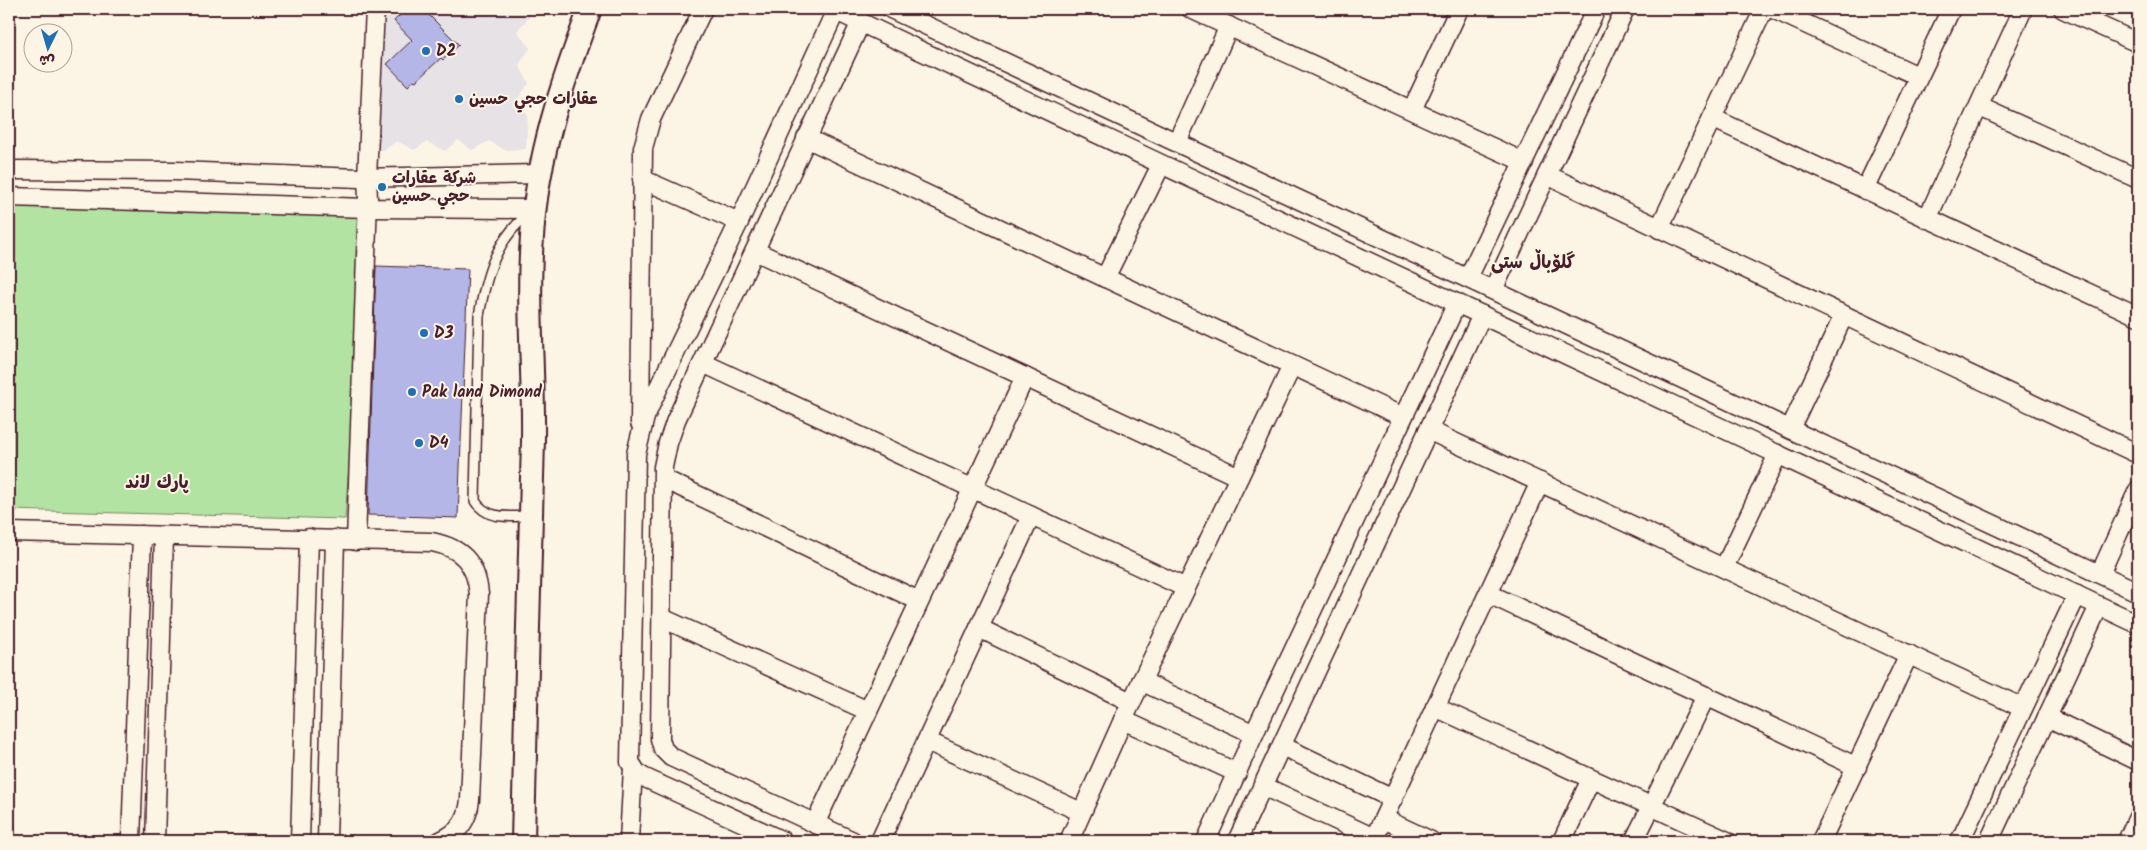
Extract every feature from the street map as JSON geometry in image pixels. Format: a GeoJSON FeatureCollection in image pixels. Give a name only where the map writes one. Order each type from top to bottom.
{"type":"FeatureCollection","features":[{"type":"Feature","properties":{"kind":"street"},"geometry":{"type":"LineString","coordinates":[[356,541],[368,208],[367,177],[375,9]]}},
{"type":"Feature","properties":{"kind":"street"},"geometry":{"type":"LineString","coordinates":[[522,841],[533,424],[530,273],[534,209],[540,174],[561,87],[590,9]]}},
{"type":"Feature","properties":{"kind":"street"},"geometry":{"type":"LineString","coordinates":[[629,841],[633,768],[629,754],[636,464],[640,435],[643,148],[651,119],[704,9]]}},
{"type":"Feature","properties":{"kind":"street"},"geometry":{"type":"LineString","coordinates":[[891,9],[2138,592]]}},
{"type":"Feature","properties":{"kind":"street"},"geometry":{"type":"LineString","coordinates":[[1191,9],[1524,162]]}},
{"type":"Feature","properties":{"kind":"street"},"geometry":{"type":"LineString","coordinates":[[1412,110],[1459,9]]}},
{"type":"Feature","properties":{"kind":"street"},"geometry":{"type":"LineString","coordinates":[[1468,278],[1596,9]]}},
{"type":"Feature","properties":{"kind":"street"},"geometry":{"type":"LineString","coordinates":[[1493,290],[1625,9]]}},
{"type":"Feature","properties":{"kind":"street"},"geometry":{"type":"LineString","coordinates":[[1659,229],[1764,9]]}},
{"type":"Feature","properties":{"kind":"street"},"geometry":{"type":"LineString","coordinates":[[1773,9],[1918,76]]}},
{"type":"Feature","properties":{"kind":"street"},"geometry":{"type":"LineString","coordinates":[[1865,190],[1951,9]]}},
{"type":"Feature","properties":{"kind":"street"},"geometry":{"type":"LineString","coordinates":[[1927,219],[2023,9]]}},
{"type":"Feature","properties":{"kind":"street"},"geometry":{"type":"LineString","coordinates":[[2063,9],[2138,43]]}},
{"type":"Feature","properties":{"kind":"street"},"geometry":{"type":"LineString","coordinates":[[640,435],[653,399],[739,222],[834,10],[2138,624]]}},
{"type":"Feature","properties":{"kind":"street"},"geometry":{"type":"LineString","coordinates":[[853,841],[671,757],[663,749],[660,739],[664,479],[665,454],[671,431],[861,22]]}},
{"type":"Feature","properties":{"kind":"street"},"geometry":{"type":"LineString","coordinates":[[1177,142],[1229,26]]}},
{"type":"Feature","properties":{"kind":"street"},"geometry":{"type":"LineString","coordinates":[[1980,106],[2138,179]]}},
{"type":"Feature","properties":{"kind":"street"},"geometry":{"type":"LineString","coordinates":[[1712,118],[2138,316]]}},
{"type":"Feature","properties":{"kind":"street"},"geometry":{"type":"LineString","coordinates":[[806,138],[1402,418]]}},
{"type":"Feature","properties":{"kind":"street"},"geometry":{"type":"LineString","coordinates":[[1105,278],[1161,164]]}},
{"type":"Feature","properties":{"kind":"street"},"geometry":{"type":"LineString","coordinates":[[9,170],[175,171],[367,177],[540,174]]}},
{"type":"Feature","properties":{"kind":"street"},"geometry":{"type":"LineString","coordinates":[[175,171],[175,201]]}},
{"type":"Feature","properties":{"kind":"street"},"geometry":{"type":"LineString","coordinates":[[1547,176],[2138,454]]}},
{"type":"Feature","properties":{"kind":"street"},"geometry":{"type":"LineString","coordinates":[[642,179],[739,222]]}},
{"type":"Feature","properties":{"kind":"street"},"geometry":{"type":"LineString","coordinates":[[9,197],[368,208],[534,209]]}},
{"type":"Feature","properties":{"kind":"street"},"geometry":{"type":"LineString","coordinates":[[754,251],[1238,477]]}},
{"type":"Feature","properties":{"kind":"street"},"geometry":{"type":"LineString","coordinates":[[1206,841],[1254,734],[1457,303]]}},
{"type":"Feature","properties":{"kind":"street"},"geometry":{"type":"LineString","coordinates":[[1237,841],[1482,315]]}},
{"type":"Feature","properties":{"kind":"street"},"geometry":{"type":"LineString","coordinates":[[1790,429],[1844,315]]}},
{"type":"Feature","properties":{"kind":"street"},"geometry":{"type":"LineString","coordinates":[[703,363],[1186,588]]}},
{"type":"Feature","properties":{"kind":"street"},"geometry":{"type":"LineString","coordinates":[[1069,841],[1131,702],[1292,366]]}},
{"type":"Feature","properties":{"kind":"street"},"geometry":{"type":"LineString","coordinates":[[815,824],[1025,377]]}},
{"type":"Feature","properties":{"kind":"street"},"geometry":{"type":"LineString","coordinates":[[1428,430],[2023,708]]}},
{"type":"Feature","properties":{"kind":"street"},"geometry":{"type":"LineString","coordinates":[[1724,568],[1778,454]]}},
{"type":"Feature","properties":{"kind":"street"},"geometry":{"type":"LineString","coordinates":[[664,479],[919,601]]}},
{"type":"Feature","properties":{"kind":"street"},"geometry":{"type":"LineString","coordinates":[[1263,786],[1373,840],[1540,482]]}},
{"type":"Feature","properties":{"kind":"street"},"geometry":{"type":"LineString","coordinates":[[1899,511],[1910,485]]}},
{"type":"Feature","properties":{"kind":"street"},"geometry":{"type":"LineString","coordinates":[[2100,574],[2138,490]]}},
{"type":"Feature","properties":{"kind":"street"},"geometry":{"type":"LineString","coordinates":[[880,841],[1030,516]]}},
{"type":"Feature","properties":{"kind":"street"},"geometry":{"type":"LineString","coordinates":[[9,532],[432,542],[456,550],[466,559],[478,581],[469,811],[465,822],[458,830],[440,841]]}},
{"type":"Feature","properties":{"kind":"street"},"geometry":{"type":"LineString","coordinates":[[131,841],[142,535]]}},
{"type":"Feature","properties":{"kind":"street"},"geometry":{"type":"LineString","coordinates":[[154,841],[164,536]]}},
{"type":"Feature","properties":{"kind":"street"},"geometry":{"type":"LineString","coordinates":[[300,841],[309,538]]}},
{"type":"Feature","properties":{"kind":"street"},"geometry":{"type":"LineString","coordinates":[[326,841],[335,539]]}},
{"type":"Feature","properties":{"kind":"street"},"geometry":{"type":"LineString","coordinates":[[1488,594],[1857,767]]}},
{"type":"Feature","properties":{"kind":"street"},"geometry":{"type":"LineString","coordinates":[[1960,841],[2077,595]]}},
{"type":"Feature","properties":{"kind":"street"},"geometry":{"type":"LineString","coordinates":[[1989,841],[2099,606]]}},
{"type":"Feature","properties":{"kind":"street"},"geometry":{"type":"LineString","coordinates":[[662,618],[868,712]]}},
{"type":"Feature","properties":{"kind":"street"},"geometry":{"type":"LineString","coordinates":[[979,628],[1131,702]]}},
{"type":"Feature","properties":{"kind":"street"},"geometry":{"type":"LineString","coordinates":[[1821,841],[1909,654]]}},
{"type":"Feature","properties":{"kind":"street"},"geometry":{"type":"LineString","coordinates":[[1141,681],[1254,734]]}},
{"type":"Feature","properties":{"kind":"street"},"geometry":{"type":"LineString","coordinates":[[1634,841],[1706,696]]}},
{"type":"Feature","properties":{"kind":"street"},"geometry":{"type":"LineString","coordinates":[[1435,707],[1727,841]]}},
{"type":"Feature","properties":{"kind":"street"},"geometry":{"type":"LineString","coordinates":[[2047,717],[2138,761]]}},
{"type":"Feature","properties":{"kind":"street"},"geometry":{"type":"LineString","coordinates":[[1123,720],[1237,773]]}},
{"type":"Feature","properties":{"kind":"street"},"geometry":{"type":"LineString","coordinates":[[927,741],[1081,812]]}},
{"type":"Feature","properties":{"kind":"street"},"geometry":{"type":"LineString","coordinates":[[1282,746],[1393,799]]}},
{"type":"Feature","properties":{"kind":"street"},"geometry":{"type":"LineString","coordinates":[[633,768],[642,777],[783,841]]}},
{"type":"Feature","properties":{"kind":"street"},"geometry":{"type":"LineString","coordinates":[[1562,841],[1591,779]]}},
{"type":"Feature","properties":{"kind":"street"},"geometry":{"type":"LineString","coordinates":[[2127,841],[2138,817]]}},
{"type":"Feature","properties":{"kind":"street"},"geometry":{"type":"LineString","coordinates":[[1384,819],[1432,841]]}},
{"type":"Feature","properties":{"kind":"lane"},"geometry":{"type":"LineString","coordinates":[[531,516],[493,516],[480,510],[475,501],[478,316],[489,271],[502,242],[516,223],[534,209]]}},
{"type":"Feature","properties":{"kind":"shaded area"},"geometry":{"type":"Polygon","coordinates":[[[375,9],[525,9],[530,16],[517,31],[530,48],[519,65],[529,83],[517,100],[528,116],[526,149],[505,150],[489,141],[472,150],[458,140],[445,151],[427,142],[414,150],[397,141],[384,150],[368,150],[375,9]]]}},
{"type":"Feature","properties":{"kind":"green space"},"geometry":{"type":"Polygon","coordinates":[[[9,197],[368,208],[345,519],[9,510],[9,197]]]}},
{"type":"Feature","properties":{"kind":"building","name":"D2"},"geometry":{"type":"Polygon","coordinates":[[[406,9],[423,9],[459,45],[443,60],[441,58],[408,86],[387,64],[412,40],[394,21],[406,9]]]}},
{"type":"Feature","properties":{"kind":"building","name":"Pak land Dimond"},"geometry":{"type":"Polygon","coordinates":[[[376,266],[468,269],[458,518],[368,515],[376,266]]]}},
{"type":"Feature","properties":{"kind":"place","name":"D2"},"geometry":{"type":"Point","coordinates":[426,51]}},
{"type":"Feature","properties":{"kind":"place","name":"عقارات حجي حسين"},"geometry":{"type":"Point","coordinates":[459,99]}},
{"type":"Feature","properties":{"kind":"place","name":"شرکة عقارات حجي حسين"},"geometry":{"type":"Point","coordinates":[382,187]}},
{"type":"Feature","properties":{"kind":"place","name":"D3"},"geometry":{"type":"Point","coordinates":[424,333]}},
{"type":"Feature","properties":{"kind":"place","name":"Pak land Dimond"},"geometry":{"type":"Point","coordinates":[412,392]}},
{"type":"Feature","properties":{"kind":"place","name":"D4"},"geometry":{"type":"Point","coordinates":[419,443]}},
{"type":"Feature","properties":{"kind":"district","name":"گلۆباڵ ستی"},"geometry":{"type":"Point","coordinates":[1533,263]}},
{"type":"Feature","properties":{"kind":"district","name":"پارك لاند"},"geometry":{"type":"Point","coordinates":[157,483]}}]}
